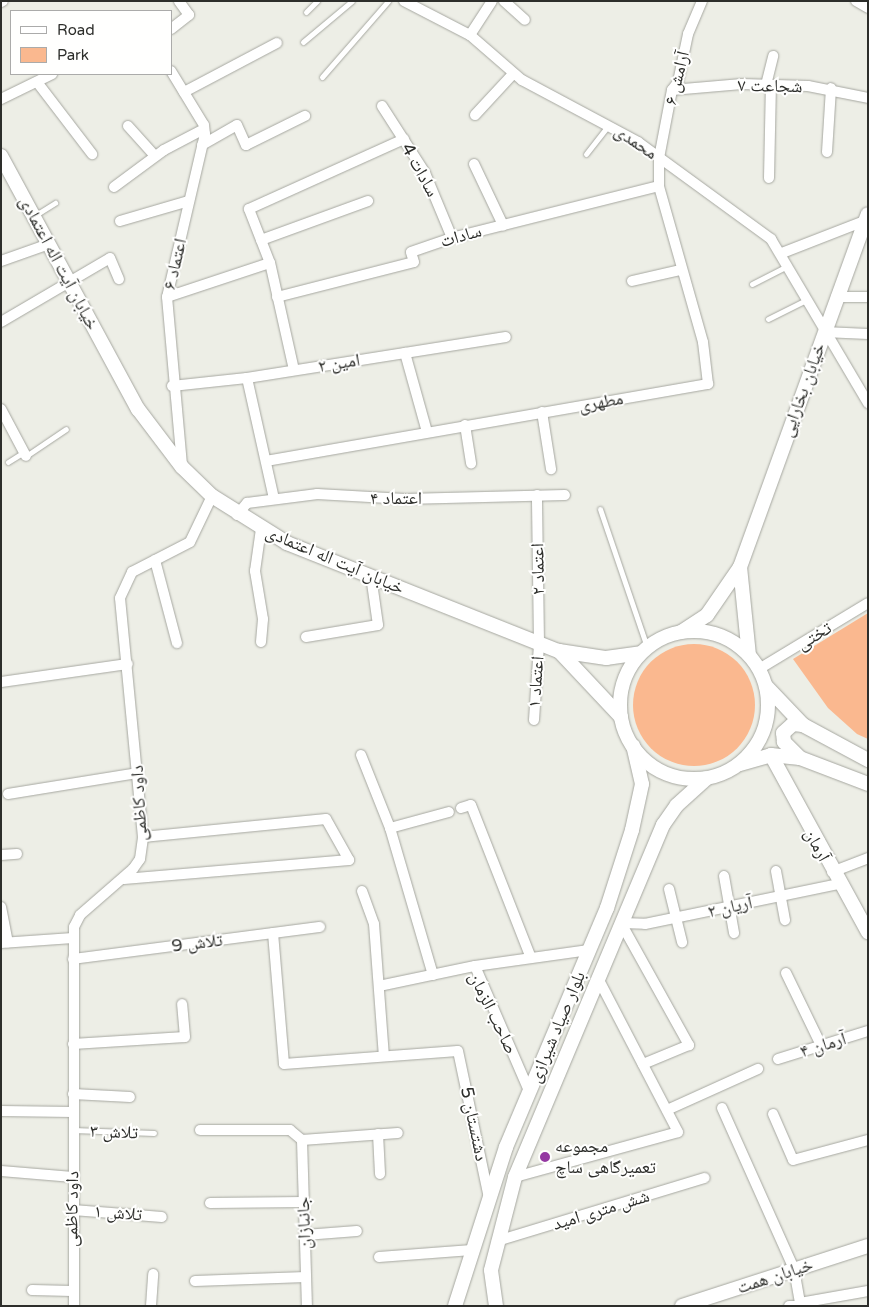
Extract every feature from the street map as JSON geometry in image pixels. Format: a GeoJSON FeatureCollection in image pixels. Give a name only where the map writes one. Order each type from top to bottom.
{"type":"FeatureCollection","features":[{"type":"Feature","properties":{"kind":"main road","name":"خیابان آیت اله اعتمادی"},"geometry":{"type":"LineString","coordinates":[[1,156],[138,409],[182,468],[212,496],[237,515],[261,529],[539,644],[559,651],[606,658],[644,650]]}},
{"type":"Feature","properties":{"kind":"main road","name":"خیابان بخارایی"},"geometry":{"type":"LineString","coordinates":[[682,632],[706,615],[740,567],[866,217]]}},
{"type":"Feature","properties":{"kind":"main road","name":"خیابان بخارایی"},"geometry":{"type":"LineString","coordinates":[[740,567],[749,655]]}},
{"type":"Feature","properties":{"kind":"main road"},"geometry":{"type":"LineString","coordinates":[[621,717],[621,694],[628,672],[644,650],[682,632],[718,634],[749,655],[759,670],[766,686],[768,708],[764,730],[753,750],[737,765]]}},
{"type":"Feature","properties":{"kind":"main road"},"geometry":{"type":"LineString","coordinates":[[559,651],[621,717],[633,746],[651,764],[673,776],[707,778],[737,765],[771,756],[800,758],[868,784]]}},
{"type":"Feature","properties":{"kind":"main road"},"geometry":{"type":"LineString","coordinates":[[766,686],[803,724],[836,746],[868,760]]}},
{"type":"Feature","properties":{"kind":"main road"},"geometry":{"type":"LineString","coordinates":[[800,758],[784,742],[782,733],[792,724],[803,724]]}},
{"type":"Feature","properties":{"kind":"main road","name":"بلوار صیاد شیرازی"},"geometry":{"type":"LineString","coordinates":[[455,1306],[489,1198],[529,1091],[607,908],[639,806],[642,784],[633,746]]}},
{"type":"Feature","properties":{"kind":"main road","name":"آرمان"},"geometry":{"type":"LineString","coordinates":[[771,756],[835,878],[868,932]]}},
{"type":"Feature","properties":{"kind":"main road","name":"بلوار صیاد شیرازی"},"geometry":{"type":"LineString","coordinates":[[496,1306],[490,1279],[497,1241],[515,1177],[599,980],[621,923],[669,815],[707,778]]}},
{"type":"Feature","properties":{"kind":"main road","name":"خیابان همت"},"geometry":{"type":"LineString","coordinates":[[682,1306],[868,1246]]}},
{"type":"Feature","properties":{"kind":"street"},"geometry":{"type":"LineString","coordinates":[[172,28],[189,15],[179,1]]}},
{"type":"Feature","properties":{"kind":"street","name":"محمدی"},"geometry":{"type":"LineString","coordinates":[[404,1],[470,35],[513,74],[610,124],[771,239],[782,253],[824,332],[868,403]]}},
{"type":"Feature","properties":{"kind":"street"},"geometry":{"type":"LineString","coordinates":[[470,35],[492,1]]}},
{"type":"Feature","properties":{"kind":"street"},"geometry":{"type":"LineString","coordinates":[[504,1],[525,20]]}},
{"type":"Feature","properties":{"kind":"street","name":"آرامش ۶"},"geometry":{"type":"LineString","coordinates":[[659,158],[672,90],[678,82],[688,34],[702,1]]}},
{"type":"Feature","properties":{"kind":"street"},"geometry":{"type":"LineString","coordinates":[[856,1],[868,8]]}},
{"type":"Feature","properties":{"kind":"street"},"geometry":{"type":"LineString","coordinates":[[184,92],[277,43]]}},
{"type":"Feature","properties":{"kind":"street"},"geometry":{"type":"LineString","coordinates":[[770,178],[768,85],[773,56]]}},
{"type":"Feature","properties":{"kind":"street"},"geometry":{"type":"LineString","coordinates":[[114,187],[155,156],[204,129],[172,73]]}},
{"type":"Feature","properties":{"kind":"street"},"geometry":{"type":"LineString","coordinates":[[475,115],[513,74]]}},
{"type":"Feature","properties":{"kind":"street"},"geometry":{"type":"LineString","coordinates":[[1,99],[50,75]]}},
{"type":"Feature","properties":{"kind":"street"},"geometry":{"type":"LineString","coordinates":[[38,82],[92,154]]}},
{"type":"Feature","properties":{"kind":"street","name":"شجاعت ۷"},"geometry":{"type":"LineString","coordinates":[[672,90],[768,85],[831,88],[868,98]]}},
{"type":"Feature","properties":{"kind":"street"},"geometry":{"type":"LineString","coordinates":[[827,152],[831,88]]}},
{"type":"Feature","properties":{"kind":"street","name":"سادات 4"},"geometry":{"type":"LineString","coordinates":[[382,106],[425,174],[452,238]]}},
{"type":"Feature","properties":{"kind":"street"},"geometry":{"type":"LineString","coordinates":[[202,145],[237,125],[246,145],[305,116]]}},
{"type":"Feature","properties":{"kind":"street"},"geometry":{"type":"LineString","coordinates":[[128,126],[155,156]]}},
{"type":"Feature","properties":{"kind":"street","name":"اعتماد ۶"},"geometry":{"type":"LineString","coordinates":[[182,468],[172,386],[167,298],[204,129]]}},
{"type":"Feature","properties":{"kind":"street"},"geometry":{"type":"LineString","coordinates":[[294,370],[270,263],[249,209],[404,139]]}},
{"type":"Feature","properties":{"kind":"street","name":"مطهری"},"geometry":{"type":"LineString","coordinates":[[266,461],[708,384],[703,342],[680,270],[659,186],[659,158]]}},
{"type":"Feature","properties":{"kind":"street"},"geometry":{"type":"LineString","coordinates":[[474,164],[503,225]]}},
{"type":"Feature","properties":{"kind":"street","name":"سادات"},"geometry":{"type":"LineString","coordinates":[[277,297],[414,262],[411,252],[452,238],[659,186]]}},
{"type":"Feature","properties":{"kind":"street"},"geometry":{"type":"LineString","coordinates":[[120,221],[189,200]]}},
{"type":"Feature","properties":{"kind":"street"},"geometry":{"type":"LineString","coordinates":[[261,240],[368,201]]}},
{"type":"Feature","properties":{"kind":"street"},"geometry":{"type":"LineString","coordinates":[[782,253],[866,217]]}},
{"type":"Feature","properties":{"kind":"street"},"geometry":{"type":"LineString","coordinates":[[1,261],[49,244]]}},
{"type":"Feature","properties":{"kind":"street"},"geometry":{"type":"LineString","coordinates":[[1,322],[70,284],[110,258],[119,280]]}},
{"type":"Feature","properties":{"kind":"street"},"geometry":{"type":"LineString","coordinates":[[167,298],[270,263]]}},
{"type":"Feature","properties":{"kind":"street"},"geometry":{"type":"LineString","coordinates":[[632,281],[680,270]]}},
{"type":"Feature","properties":{"kind":"street"},"geometry":{"type":"LineString","coordinates":[[836,297],[868,297]]}},
{"type":"Feature","properties":{"kind":"street"},"geometry":{"type":"LineString","coordinates":[[824,332],[868,334]]}},
{"type":"Feature","properties":{"kind":"street","name":"امین ۲"},"geometry":{"type":"LineString","coordinates":[[172,386],[247,378],[506,338]]}},
{"type":"Feature","properties":{"kind":"street"},"geometry":{"type":"LineString","coordinates":[[405,354],[427,432]]}},
{"type":"Feature","properties":{"kind":"street"},"geometry":{"type":"LineString","coordinates":[[247,378],[274,499]]}},
{"type":"Feature","properties":{"kind":"street"},"geometry":{"type":"LineString","coordinates":[[1,409],[25,454]]}},
{"type":"Feature","properties":{"kind":"street"},"geometry":{"type":"LineString","coordinates":[[542,412],[551,468]]}},
{"type":"Feature","properties":{"kind":"street"},"geometry":{"type":"LineString","coordinates":[[465,426],[471,464]]}},
{"type":"Feature","properties":{"kind":"street","name":"اعتماد ۴"},"geometry":{"type":"LineString","coordinates":[[237,515],[248,503],[336,492],[348,493],[351,498],[405,499],[565,495]]}},
{"type":"Feature","properties":{"kind":"street","name":"اعتماد ۲"},"geometry":{"type":"LineString","coordinates":[[537,495],[539,644]]}},
{"type":"Feature","properties":{"kind":"street","name":"داود کاظمی"},"geometry":{"type":"LineString","coordinates":[[74,1306],[72,1291],[74,1177],[73,938],[80,915],[124,879],[140,859],[143,836],[128,664],[120,598],[132,572],[190,542],[212,496]]}},
{"type":"Feature","properties":{"kind":"street"},"geometry":{"type":"LineString","coordinates":[[261,529],[255,571],[262,619],[261,642]]}},
{"type":"Feature","properties":{"kind":"street"},"geometry":{"type":"LineString","coordinates":[[155,560],[176,643]]}},
{"type":"Feature","properties":{"kind":"street"},"geometry":{"type":"LineString","coordinates":[[306,637],[378,625],[371,576]]}},
{"type":"Feature","properties":{"kind":"street","name":"تختی"},"geometry":{"type":"LineString","coordinates":[[759,670],[868,603]]}},
{"type":"Feature","properties":{"kind":"street","name":"اعتماد ۱"},"geometry":{"type":"LineString","coordinates":[[534,720],[539,644]]}},
{"type":"Feature","properties":{"kind":"street"},"geometry":{"type":"LineString","coordinates":[[1,682],[128,664]]}},
{"type":"Feature","properties":{"kind":"street"},"geometry":{"type":"LineString","coordinates":[[362,755],[390,828],[433,975]]}},
{"type":"Feature","properties":{"kind":"street"},"geometry":{"type":"LineString","coordinates":[[8,794],[138,773]]}},
{"type":"Feature","properties":{"kind":"street"},"geometry":{"type":"LineString","coordinates":[[461,808],[472,805],[531,958]]}},
{"type":"Feature","properties":{"kind":"street"},"geometry":{"type":"LineString","coordinates":[[390,828],[449,812]]}},
{"type":"Feature","properties":{"kind":"street"},"geometry":{"type":"LineString","coordinates":[[124,879],[349,860],[326,819],[143,836]]}},
{"type":"Feature","properties":{"kind":"street"},"geometry":{"type":"LineString","coordinates":[[1,856],[17,854]]}},
{"type":"Feature","properties":{"kind":"street","name":"آریان ۲"},"geometry":{"type":"LineString","coordinates":[[621,923],[645,924],[781,896],[835,878],[868,858]]}},
{"type":"Feature","properties":{"kind":"street"},"geometry":{"type":"LineString","coordinates":[[776,871],[785,920]]}},
{"type":"Feature","properties":{"kind":"street"},"geometry":{"type":"LineString","coordinates":[[724,876],[734,933]]}},
{"type":"Feature","properties":{"kind":"street"},"geometry":{"type":"LineString","coordinates":[[669,889],[682,942]]}},
{"type":"Feature","properties":{"kind":"street"},"geometry":{"type":"LineString","coordinates":[[273,933],[284,1064],[384,1056],[374,924],[362,891]]}},
{"type":"Feature","properties":{"kind":"street"},"geometry":{"type":"LineString","coordinates":[[1,906],[5,942],[73,938]]}},
{"type":"Feature","properties":{"kind":"street"},"geometry":{"type":"LineString","coordinates":[[621,923],[689,1045],[643,1064]]}},
{"type":"Feature","properties":{"kind":"street","name":"تلاش 9"},"geometry":{"type":"LineString","coordinates":[[73,959],[320,927]]}},
{"type":"Feature","properties":{"kind":"street"},"geometry":{"type":"LineString","coordinates":[[475,966],[589,950]]}},
{"type":"Feature","properties":{"kind":"street","name":"صاحب الزمان"},"geometry":{"type":"LineString","coordinates":[[379,986],[475,966],[529,1091]]}},
{"type":"Feature","properties":{"kind":"street"},"geometry":{"type":"LineString","coordinates":[[786,973],[821,1045]]}},
{"type":"Feature","properties":{"kind":"street"},"geometry":{"type":"LineString","coordinates":[[515,1177],[678,1132],[599,980]]}},
{"type":"Feature","properties":{"kind":"street"},"geometry":{"type":"LineString","coordinates":[[73,1044],[184,1037],[182,1004]]}},
{"type":"Feature","properties":{"kind":"street","name":"آرمان ۴"},"geometry":{"type":"LineString","coordinates":[[778,1059],[868,1030]]}},
{"type":"Feature","properties":{"kind":"street","name":"دشتستان 5"},"geometry":{"type":"LineString","coordinates":[[384,1056],[458,1051],[489,1198]]}},
{"type":"Feature","properties":{"kind":"street"},"geometry":{"type":"LineString","coordinates":[[667,1110],[758,1069]]}},
{"type":"Feature","properties":{"kind":"street"},"geometry":{"type":"LineString","coordinates":[[73,1094],[130,1097]]}},
{"type":"Feature","properties":{"kind":"street"},"geometry":{"type":"LineString","coordinates":[[722,1108],[794,1269],[800,1305]]}},
{"type":"Feature","properties":{"kind":"street"},"geometry":{"type":"LineString","coordinates":[[1,1111],[73,1112]]}},
{"type":"Feature","properties":{"kind":"street"},"geometry":{"type":"LineString","coordinates":[[773,1114],[793,1160],[868,1140]]}},
{"type":"Feature","properties":{"kind":"street"},"geometry":{"type":"LineString","coordinates":[[200,1130],[290,1130],[302,1140],[398,1133]]}},
{"type":"Feature","properties":{"kind":"street"},"geometry":{"type":"LineString","coordinates":[[378,1134],[380,1174]]}},
{"type":"Feature","properties":{"kind":"street","name":"جانبازان"},"geometry":{"type":"LineString","coordinates":[[302,1140],[307,1306]]}},
{"type":"Feature","properties":{"kind":"street"},"geometry":{"type":"LineString","coordinates":[[1,1171],[74,1177]]}},
{"type":"Feature","properties":{"kind":"street","name":"شش متری امید"},"geometry":{"type":"LineString","coordinates":[[497,1241],[705,1178]]}},
{"type":"Feature","properties":{"kind":"street"},"geometry":{"type":"LineString","coordinates":[[210,1203],[304,1202]]}},
{"type":"Feature","properties":{"kind":"street","name":"تلاش ۱"},"geometry":{"type":"LineString","coordinates":[[73,1210],[162,1216]]}},
{"type":"Feature","properties":{"kind":"street"},"geometry":{"type":"LineString","coordinates":[[305,1235],[357,1231]]}},
{"type":"Feature","properties":{"kind":"street"},"geometry":{"type":"LineString","coordinates":[[379,1258],[472,1250]]}},
{"type":"Feature","properties":{"kind":"street"},"geometry":{"type":"LineString","coordinates":[[151,1306],[153,1274]]}},
{"type":"Feature","properties":{"kind":"street"},"geometry":{"type":"LineString","coordinates":[[195,1281],[306,1277]]}},
{"type":"Feature","properties":{"kind":"street"},"geometry":{"type":"LineString","coordinates":[[32,1290],[72,1291]]}},
{"type":"Feature","properties":{"kind":"street"},"geometry":{"type":"LineString","coordinates":[[789,1306],[868,1291]]}},
{"type":"Feature","properties":{"kind":"lane"},"geometry":{"type":"LineString","coordinates":[[306,12],[318,1]]}},
{"type":"Feature","properties":{"kind":"lane"},"geometry":{"type":"LineString","coordinates":[[303,42],[352,1]]}},
{"type":"Feature","properties":{"kind":"lane"},"geometry":{"type":"LineString","coordinates":[[322,77],[388,1]]}},
{"type":"Feature","properties":{"kind":"lane"},"geometry":{"type":"LineString","coordinates":[[586,154],[610,124]]}},
{"type":"Feature","properties":{"kind":"lane"},"geometry":{"type":"LineString","coordinates":[[34,216],[55,203]]}},
{"type":"Feature","properties":{"kind":"lane"},"geometry":{"type":"LineString","coordinates":[[752,284],[788,265]]}},
{"type":"Feature","properties":{"kind":"lane"},"geometry":{"type":"LineString","coordinates":[[768,319],[806,300]]}},
{"type":"Feature","properties":{"kind":"lane"},"geometry":{"type":"LineString","coordinates":[[8,462],[66,429]]}},
{"type":"Feature","properties":{"kind":"lane"},"geometry":{"type":"LineString","coordinates":[[600,508],[644,650]]}},
{"type":"Feature","properties":{"kind":"lane","name":"تلاش ۳"},"geometry":{"type":"LineString","coordinates":[[73,1130],[154,1133]]}},
{"type":"Feature","properties":{"kind":"green space"},"geometry":{"type":"Polygon","coordinates":[[[868,613],[868,739],[857,734],[828,708],[793,659],[868,613]]]}},
{"type":"Feature","properties":{"kind":"green space"},"geometry":{"type":"Polygon","coordinates":[[[694,644],[706,645],[717,649],[728,654],[737,662],[745,671],[750,682],[754,693],[754,717],[750,728],[745,739],[737,748],[728,756],[717,761],[706,765],[694,766],[682,765],[671,761],[660,756],[651,748],[643,739],[638,728],[634,717],[633,705],[634,693],[638,682],[643,671],[651,662],[660,654],[671,649],[682,645],[694,644]]]}},
{"type":"Feature","properties":{"kind":"place","name":"مجموعه تعمیرگاهی ساچ"},"geometry":{"type":"Point","coordinates":[545,1157]}}]}
